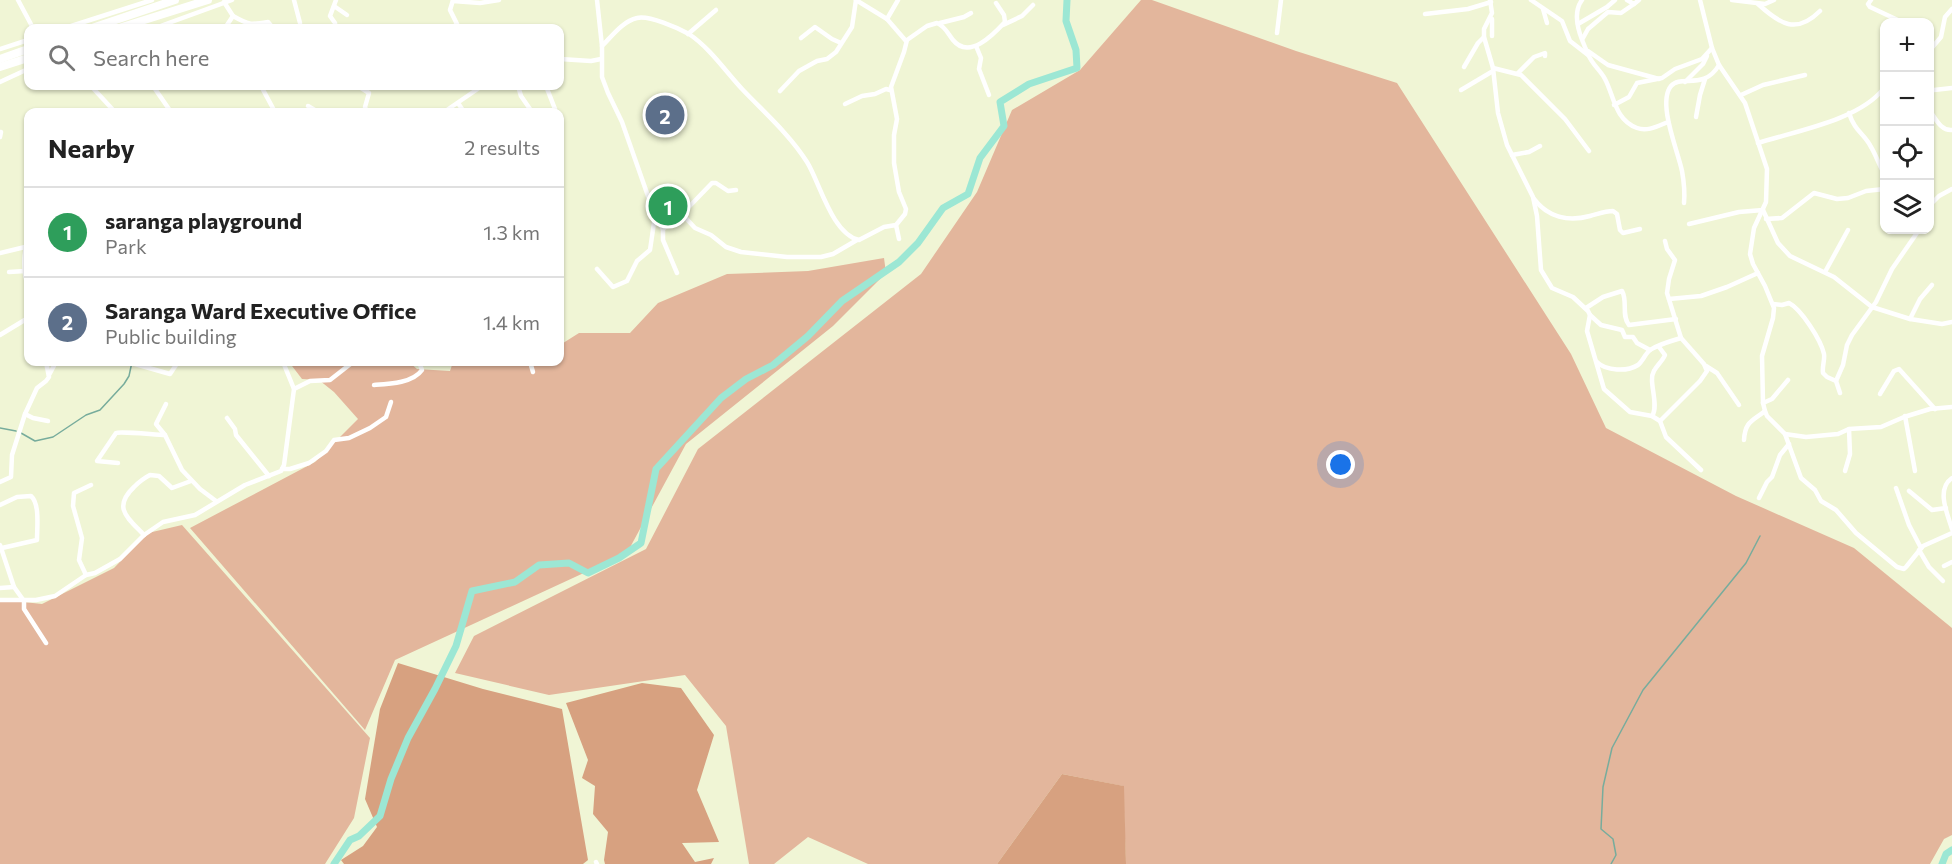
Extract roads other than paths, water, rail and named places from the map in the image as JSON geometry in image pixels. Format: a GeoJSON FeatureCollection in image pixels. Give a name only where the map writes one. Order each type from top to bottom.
{"type":"FeatureCollection","features":[{"type":"Feature","properties":{"kind":"highway"},"geometry":{"type":"LineString","coordinates":[[103,24],[160,3],[175,0]]}},
{"type":"Feature","properties":{"kind":"highway"},"geometry":{"type":"LineString","coordinates":[[132,24],[208,0]]}},
{"type":"Feature","properties":{"kind":"highway"},"geometry":{"type":"LineString","coordinates":[[1,65],[24,51]]}},
{"type":"Feature","properties":{"kind":"highway"},"geometry":{"type":"LineString","coordinates":[[1,65],[24,58]]}},
{"type":"Feature","properties":{"kind":"street"},"geometry":{"type":"LineString","coordinates":[[18,0],[31,24]]}},
{"type":"Feature","properties":{"kind":"street"},"geometry":{"type":"LineString","coordinates":[[77,24],[152,0]]}},
{"type":"Feature","properties":{"kind":"street"},"geometry":{"type":"LineString","coordinates":[[166,24],[232,0]]}},
{"type":"Feature","properties":{"kind":"street"},"geometry":{"type":"LineString","coordinates":[[294,0],[300,22]]}},
{"type":"Feature","properties":{"kind":"street"},"geometry":{"type":"LineString","coordinates":[[335,23],[331,18],[336,0]]}},
{"type":"Feature","properties":{"kind":"street"},"geometry":{"type":"LineString","coordinates":[[456,24],[450,10],[453,1],[480,3],[499,0]]}},
{"type":"Feature","properties":{"kind":"street"},"geometry":{"type":"LineString","coordinates":[[597,0],[602,46],[602,77],[622,122],[655,216],[663,229],[663,240],[677,273]]}},
{"type":"Feature","properties":{"kind":"street"},"geometry":{"type":"LineString","coordinates":[[780,90],[799,71],[817,61],[829,58],[848,36],[852,27],[856,0],[887,19],[906,41]]}},
{"type":"Feature","properties":{"kind":"street"},"geometry":{"type":"LineString","coordinates":[[887,19],[898,0]]}},
{"type":"Feature","properties":{"kind":"street"},"geometry":{"type":"LineString","coordinates":[[1274,0],[1281,1],[1277,33]]}},
{"type":"Feature","properties":{"kind":"street"},"geometry":{"type":"LineString","coordinates":[[1532,0],[1562,21],[1570,41],[1588,53],[1608,65],[1660,79]]}},
{"type":"Feature","properties":{"kind":"street"},"geometry":{"type":"LineString","coordinates":[[1574,0],[1582,41],[1604,77],[1614,105],[1620,114],[1640,129],[1654,128],[1668,122]]}},
{"type":"Feature","properties":{"kind":"street"},"geometry":{"type":"LineString","coordinates":[[1577,6],[1582,0]]}},
{"type":"Feature","properties":{"kind":"street"},"geometry":{"type":"LineString","coordinates":[[1578,24],[1606,8],[1615,0]]}},
{"type":"Feature","properties":{"kind":"street"},"geometry":{"type":"LineString","coordinates":[[1627,0],[1634,4]]}},
{"type":"Feature","properties":{"kind":"street"},"geometry":{"type":"LineString","coordinates":[[1582,41],[1583,35],[1600,17],[1608,12],[1621,13],[1639,0]]}},
{"type":"Feature","properties":{"kind":"street"},"geometry":{"type":"LineString","coordinates":[[1700,0],[1712,48],[1719,65],[1741,95],[1767,169],[1768,183],[1763,210],[1750,247],[1753,264],[1773,304],[1773,318],[1762,356],[1763,403],[1767,416],[1785,434],[1802,478],[1814,489],[1821,501],[1836,510],[1856,533],[1897,567],[1904,569],[1920,549],[1930,541],[1952,531],[1944,488],[1946,482],[1952,478]]}},
{"type":"Feature","properties":{"kind":"street"},"geometry":{"type":"LineString","coordinates":[[1732,0],[1758,4],[1774,0]]}},
{"type":"Feature","properties":{"kind":"street"},"geometry":{"type":"LineString","coordinates":[[1871,0],[1868,4],[1870,7],[1893,18]]}},
{"type":"Feature","properties":{"kind":"street"},"geometry":{"type":"LineString","coordinates":[[1425,14],[1468,9],[1491,1],[1492,36]]}},
{"type":"Feature","properties":{"kind":"street"},"geometry":{"type":"LineString","coordinates":[[225,2],[233,16],[249,24]]}},
{"type":"Feature","properties":{"kind":"street"},"geometry":{"type":"LineString","coordinates":[[940,23],[959,45],[976,46],[987,40],[1005,22],[996,3]]}},
{"type":"Feature","properties":{"kind":"street"},"geometry":{"type":"LineString","coordinates":[[1758,4],[1777,19],[1799,26],[1807,23],[1820,11]]}},
{"type":"Feature","properties":{"kind":"street"},"geometry":{"type":"LineString","coordinates":[[1001,27],[1022,16],[1033,5]]}},
{"type":"Feature","properties":{"kind":"street"},"geometry":{"type":"LineString","coordinates":[[334,6],[347,15]]}},
{"type":"Feature","properties":{"kind":"street"},"geometry":{"type":"LineString","coordinates":[[1543,9],[1547,23]]}},
{"type":"Feature","properties":{"kind":"street"},"geometry":{"type":"LineString","coordinates":[[1934,45],[1941,37],[1945,17],[1952,9]]}},
{"type":"Feature","properties":{"kind":"street"},"geometry":{"type":"LineString","coordinates":[[688,34],[716,10]]}},
{"type":"Feature","properties":{"kind":"street"},"geometry":{"type":"LineString","coordinates":[[682,214],[695,228],[726,247],[741,252],[788,257],[821,257],[833,254],[882,228],[896,225],[905,214],[906,208],[899,192],[894,163],[894,135],[897,119],[890,90],[906,41],[927,26],[964,17],[971,13]]}},
{"type":"Feature","properties":{"kind":"street"},"geometry":{"type":"LineString","coordinates":[[1492,14],[1484,28],[1484,37],[1493,69],[1494,92],[1500,125],[1512,156],[1533,197],[1548,214],[1577,219],[1613,211],[1617,214],[1620,230],[1623,233],[1640,229]]}},
{"type":"Feature","properties":{"kind":"street"},"geometry":{"type":"LineString","coordinates":[[228,24],[233,16]]}},
{"type":"Feature","properties":{"kind":"street"},"geometry":{"type":"LineString","coordinates":[[602,46],[622,26],[636,18],[659,21],[688,34],[706,49],[764,109],[793,144],[806,161],[836,219],[845,231],[857,240]]}},
{"type":"Feature","properties":{"kind":"street"},"geometry":{"type":"LineString","coordinates":[[255,24],[268,21],[270,24]]}},
{"type":"Feature","properties":{"kind":"street"},"geometry":{"type":"LineString","coordinates":[[801,38],[815,27],[841,43]]}},
{"type":"Feature","properties":{"kind":"street"},"geometry":{"type":"LineString","coordinates":[[1464,66],[1484,37]]}},
{"type":"Feature","properties":{"kind":"street"},"geometry":{"type":"LineString","coordinates":[[0,49],[24,41]]}},
{"type":"Feature","properties":{"kind":"street"},"geometry":{"type":"LineString","coordinates":[[976,46],[981,58],[979,67],[989,95]]}},
{"type":"Feature","properties":{"kind":"street"},"geometry":{"type":"LineString","coordinates":[[1685,82],[1703,64],[1712,48]]}},
{"type":"Feature","properties":{"kind":"street"},"geometry":{"type":"LineString","coordinates":[[1518,73],[1534,57],[1545,53],[1545,56]]}},
{"type":"Feature","properties":{"kind":"street"},"geometry":{"type":"LineString","coordinates":[[1614,105],[1629,97],[1637,83],[1660,79],[1675,69],[1702,59],[1708,54]]}},
{"type":"Feature","properties":{"kind":"street"},"geometry":{"type":"LineString","coordinates":[[564,59],[583,61],[601,59]]}},
{"type":"Feature","properties":{"kind":"street"},"geometry":{"type":"LineString","coordinates":[[1684,203],[1682,169],[1668,122],[1667,103],[1670,88],[1675,83],[1705,79],[1719,65]]}},
{"type":"Feature","properties":{"kind":"street"},"geometry":{"type":"LineString","coordinates":[[1461,90],[1493,69],[1518,73],[1565,119],[1589,151]]}},
{"type":"Feature","properties":{"kind":"street"},"geometry":{"type":"LineString","coordinates":[[0,82],[24,71]]}},
{"type":"Feature","properties":{"kind":"street"},"geometry":{"type":"LineString","coordinates":[[1741,95],[1763,85],[1805,75]]}},
{"type":"Feature","properties":{"kind":"street"},"geometry":{"type":"LineString","coordinates":[[1696,117],[1705,79]]}},
{"type":"Feature","properties":{"kind":"street"},"geometry":{"type":"LineString","coordinates":[[1934,90],[1952,88]]}},
{"type":"Feature","properties":{"kind":"street"},"geometry":{"type":"LineString","coordinates":[[95,90],[111,108]]}},
{"type":"Feature","properties":{"kind":"street"},"geometry":{"type":"LineString","coordinates":[[156,90],[168,108]]}},
{"type":"Feature","properties":{"kind":"street"},"geometry":{"type":"LineString","coordinates":[[263,90],[273,108]]}},
{"type":"Feature","properties":{"kind":"street"},"geometry":{"type":"LineString","coordinates":[[364,90],[369,93],[365,108]]}},
{"type":"Feature","properties":{"kind":"street"},"geometry":{"type":"LineString","coordinates":[[450,108],[476,90]]}},
{"type":"Feature","properties":{"kind":"street"},"geometry":{"type":"LineString","coordinates":[[519,90],[529,108]]}},
{"type":"Feature","properties":{"kind":"street"},"geometry":{"type":"LineString","coordinates":[[548,90],[555,108]]}},
{"type":"Feature","properties":{"kind":"street"},"geometry":{"type":"LineString","coordinates":[[845,104],[865,95],[890,90]]}},
{"type":"Feature","properties":{"kind":"street"},"geometry":{"type":"LineString","coordinates":[[1758,143],[1849,113],[1868,104],[1880,92]]}},
{"type":"Feature","properties":{"kind":"street"},"geometry":{"type":"LineString","coordinates":[[458,103],[461,108]]}},
{"type":"Feature","properties":{"kind":"street"},"geometry":{"type":"LineString","coordinates":[[1849,113],[1854,126],[1871,146],[1880,167]]}},
{"type":"Feature","properties":{"kind":"street"},"geometry":{"type":"LineString","coordinates":[[1934,117],[1941,126],[1952,130]]}},
{"type":"Feature","properties":{"kind":"street"},"geometry":{"type":"LineString","coordinates":[[1512,156],[1529,152],[1540,146]]}},
{"type":"Feature","properties":{"kind":"street"},"geometry":{"type":"LineString","coordinates":[[663,229],[714,183],[728,191],[736,190]]}},
{"type":"Feature","properties":{"kind":"street"},"geometry":{"type":"LineString","coordinates":[[1766,219],[1782,218],[1814,193],[1837,199],[1880,189]]}},
{"type":"Feature","properties":{"kind":"street"},"geometry":{"type":"LineString","coordinates":[[1934,200],[1952,189]]}},
{"type":"Feature","properties":{"kind":"street"},"geometry":{"type":"LineString","coordinates":[[1533,197],[1537,216],[1541,270],[1552,288],[1573,297],[1600,325],[1622,330],[1624,336],[1633,337],[1637,343],[1650,350]]}},
{"type":"Feature","properties":{"kind":"street"},"geometry":{"type":"LineString","coordinates":[[1763,210],[1778,243],[1790,255],[1804,264],[1826,272],[1872,307],[1910,319],[1942,324],[1952,322]]}},
{"type":"Feature","properties":{"kind":"street"},"geometry":{"type":"LineString","coordinates":[[1689,224],[1745,211],[1763,210]]}},
{"type":"Feature","properties":{"kind":"street"},"geometry":{"type":"LineString","coordinates":[[597,269],[613,287],[627,281],[637,261],[651,248],[655,216]]}},
{"type":"Feature","properties":{"kind":"street"},"geometry":{"type":"LineString","coordinates":[[896,225],[899,239]]}},
{"type":"Feature","properties":{"kind":"street"},"geometry":{"type":"LineString","coordinates":[[1826,272],[1848,230]]}},
{"type":"Feature","properties":{"kind":"street"},"geometry":{"type":"LineString","coordinates":[[1840,393],[1836,381],[1843,366],[1848,341],[1872,307],[1892,269],[1916,234]]}},
{"type":"Feature","properties":{"kind":"street"},"geometry":{"type":"LineString","coordinates":[[1665,241],[1667,249],[1675,260],[1667,293],[1681,338],[1705,366],[1717,373],[1739,405]]}},
{"type":"Feature","properties":{"kind":"street"},"geometry":{"type":"LineString","coordinates":[[0,253],[24,247]]}},
{"type":"Feature","properties":{"kind":"street"},"geometry":{"type":"LineString","coordinates":[[9,272],[24,271]]}},
{"type":"Feature","properties":{"kind":"street"},"geometry":{"type":"LineString","coordinates":[[1669,298],[1701,296],[1758,273]]}},
{"type":"Feature","properties":{"kind":"street"},"geometry":{"type":"LineString","coordinates":[[1910,319],[1920,300],[1932,285]]}},
{"type":"Feature","properties":{"kind":"street"},"geometry":{"type":"LineString","coordinates":[[1586,308],[1603,297],[1622,291],[1625,317],[1629,325],[1676,319]]}},
{"type":"Feature","properties":{"kind":"street"},"geometry":{"type":"LineString","coordinates":[[1773,304],[1790,303],[1796,307],[1815,334],[1824,352],[1823,373],[1836,381]]}},
{"type":"Feature","properties":{"kind":"street"},"geometry":{"type":"LineString","coordinates":[[1590,315],[1587,331],[1604,389],[1630,412],[1652,416],[1660,422],[1666,437],[1701,470]]}},
{"type":"Feature","properties":{"kind":"street"},"geometry":{"type":"LineString","coordinates":[[0,335],[24,320]]}},
{"type":"Feature","properties":{"kind":"street"},"geometry":{"type":"LineString","coordinates":[[1596,361],[1610,369],[1633,367],[1638,365],[1650,350],[1681,338]]}},
{"type":"Feature","properties":{"kind":"street"},"geometry":{"type":"LineString","coordinates":[[1652,416],[1654,387],[1652,379],[1656,366],[1665,355],[1659,347]]}},
{"type":"Feature","properties":{"kind":"street"},"geometry":{"type":"LineString","coordinates":[[47,366],[49,377]]}},
{"type":"Feature","properties":{"kind":"street"},"geometry":{"type":"LineString","coordinates":[[0,482],[11,477],[12,455],[25,414],[37,388],[49,377],[54,366]]}},
{"type":"Feature","properties":{"kind":"street"},"geometry":{"type":"LineString","coordinates":[[142,366],[170,374],[175,366]]}},
{"type":"Feature","properties":{"kind":"street"},"geometry":{"type":"LineString","coordinates":[[282,469],[294,388],[285,366]]}},
{"type":"Feature","properties":{"kind":"street"},"geometry":{"type":"LineString","coordinates":[[294,388],[310,381],[330,380],[348,366]]}},
{"type":"Feature","properties":{"kind":"street"},"geometry":{"type":"LineString","coordinates":[[374,385],[395,383],[415,377],[422,370],[420,366]]}},
{"type":"Feature","properties":{"kind":"street"},"geometry":{"type":"LineString","coordinates":[[531,366],[533,372]]}},
{"type":"Feature","properties":{"kind":"street"},"geometry":{"type":"LineString","coordinates":[[1660,422],[1700,381],[1707,371],[1705,366]]}},
{"type":"Feature","properties":{"kind":"street"},"geometry":{"type":"LineString","coordinates":[[1880,394],[1893,372],[1899,369],[1935,409]]}},
{"type":"Feature","properties":{"kind":"street"},"geometry":{"type":"LineString","coordinates":[[1763,403],[1772,399],[1788,380]]}},
{"type":"Feature","properties":{"kind":"street"},"geometry":{"type":"LineString","coordinates":[[0,600],[24,601],[55,596],[86,575],[95,573],[118,560],[144,535],[163,522],[195,515],[245,485],[282,469],[309,463],[326,451],[334,440],[350,438],[370,428],[386,417],[391,402]]}},
{"type":"Feature","properties":{"kind":"street"},"geometry":{"type":"LineString","coordinates":[[166,404],[156,424],[165,435],[178,464],[191,481],[216,501]]}},
{"type":"Feature","properties":{"kind":"street"},"geometry":{"type":"LineString","coordinates":[[1785,434],[1806,437],[1838,434],[1850,429],[1881,427],[1905,416],[1952,407]]}},
{"type":"Feature","properties":{"kind":"street"},"geometry":{"type":"LineString","coordinates":[[1744,440],[1744,434],[1750,421],[1765,411]]}},
{"type":"Feature","properties":{"kind":"street"},"geometry":{"type":"LineString","coordinates":[[25,414],[48,421]]}},
{"type":"Feature","properties":{"kind":"street"},"geometry":{"type":"LineString","coordinates":[[1905,416],[1915,471]]}},
{"type":"Feature","properties":{"kind":"street"},"geometry":{"type":"LineString","coordinates":[[227,418],[235,429],[236,435],[269,476]]}},
{"type":"Feature","properties":{"kind":"street"},"geometry":{"type":"LineString","coordinates":[[1845,471],[1850,454],[1850,429]]}},
{"type":"Feature","properties":{"kind":"street"},"geometry":{"type":"LineString","coordinates":[[118,463],[97,461],[116,433],[120,431],[141,435],[165,435]]}},
{"type":"Feature","properties":{"kind":"street"},"geometry":{"type":"LineString","coordinates":[[1760,498],[1767,482],[1772,477],[1780,455],[1789,443]]}},
{"type":"Feature","properties":{"kind":"street"},"geometry":{"type":"LineString","coordinates":[[144,535],[125,514],[123,505],[125,495],[150,475],[162,478],[172,488],[191,481]]}},
{"type":"Feature","properties":{"kind":"street"},"geometry":{"type":"LineString","coordinates":[[86,575],[79,560],[82,538],[73,500],[74,493],[91,485]]}},
{"type":"Feature","properties":{"kind":"street"},"geometry":{"type":"LineString","coordinates":[[1896,488],[1909,525],[1929,567],[1943,581]]}},
{"type":"Feature","properties":{"kind":"street"},"geometry":{"type":"LineString","coordinates":[[1910,491],[1932,510],[1946,508]]}},
{"type":"Feature","properties":{"kind":"street"},"geometry":{"type":"LineString","coordinates":[[0,505],[16,497],[31,496],[35,500],[37,540],[1,546],[14,586],[24,601],[24,609],[46,642]]}},
{"type":"Feature","properties":{"kind":"street"},"geometry":{"type":"LineString","coordinates":[[0,588],[14,586]]}},
{"type":"Feature","properties":{"kind":"waterway"},"geometry":{"type":"LineString","coordinates":[[334,864],[350,840],[359,836],[380,816],[391,779],[408,738],[456,646],[472,591],[515,582],[539,565],[569,563],[588,573],[619,558],[641,543],[656,469],[721,398],[746,379],[773,365],[808,336],[842,301],[899,262],[918,243],[943,208],[968,194],[980,158],[1004,126],[1000,102],[1029,84],[1077,68],[1076,50],[1066,21],[1067,0]]}},
{"type":"Feature","properties":{"kind":"waterway"},"geometry":{"type":"LineString","coordinates":[[21,433],[35,441],[53,437],[86,415],[100,410],[124,384],[131,366]]}},
{"type":"Feature","properties":{"kind":"waterway"},"geometry":{"type":"LineString","coordinates":[[0,428],[16,431]]}},
{"type":"Feature","properties":{"kind":"waterway"},"geometry":{"type":"LineString","coordinates":[[1611,864],[1616,855],[1613,839],[1601,829],[1603,787],[1612,748],[1643,690],[1746,563],[1760,536]]}},
{"type":"Feature","properties":{"kind":"waterway"},"geometry":{"type":"LineString","coordinates":[[1942,864],[1946,854],[1952,850]]}},
{"type":"Feature","properties":{"kind":"place","name":"Saranga Ward Executive Office"},"geometry":{"type":"Point","coordinates":[665,115]}},
{"type":"Feature","properties":{"kind":"place","name":"saranga playground"},"geometry":{"type":"Point","coordinates":[668,206]}}]}
